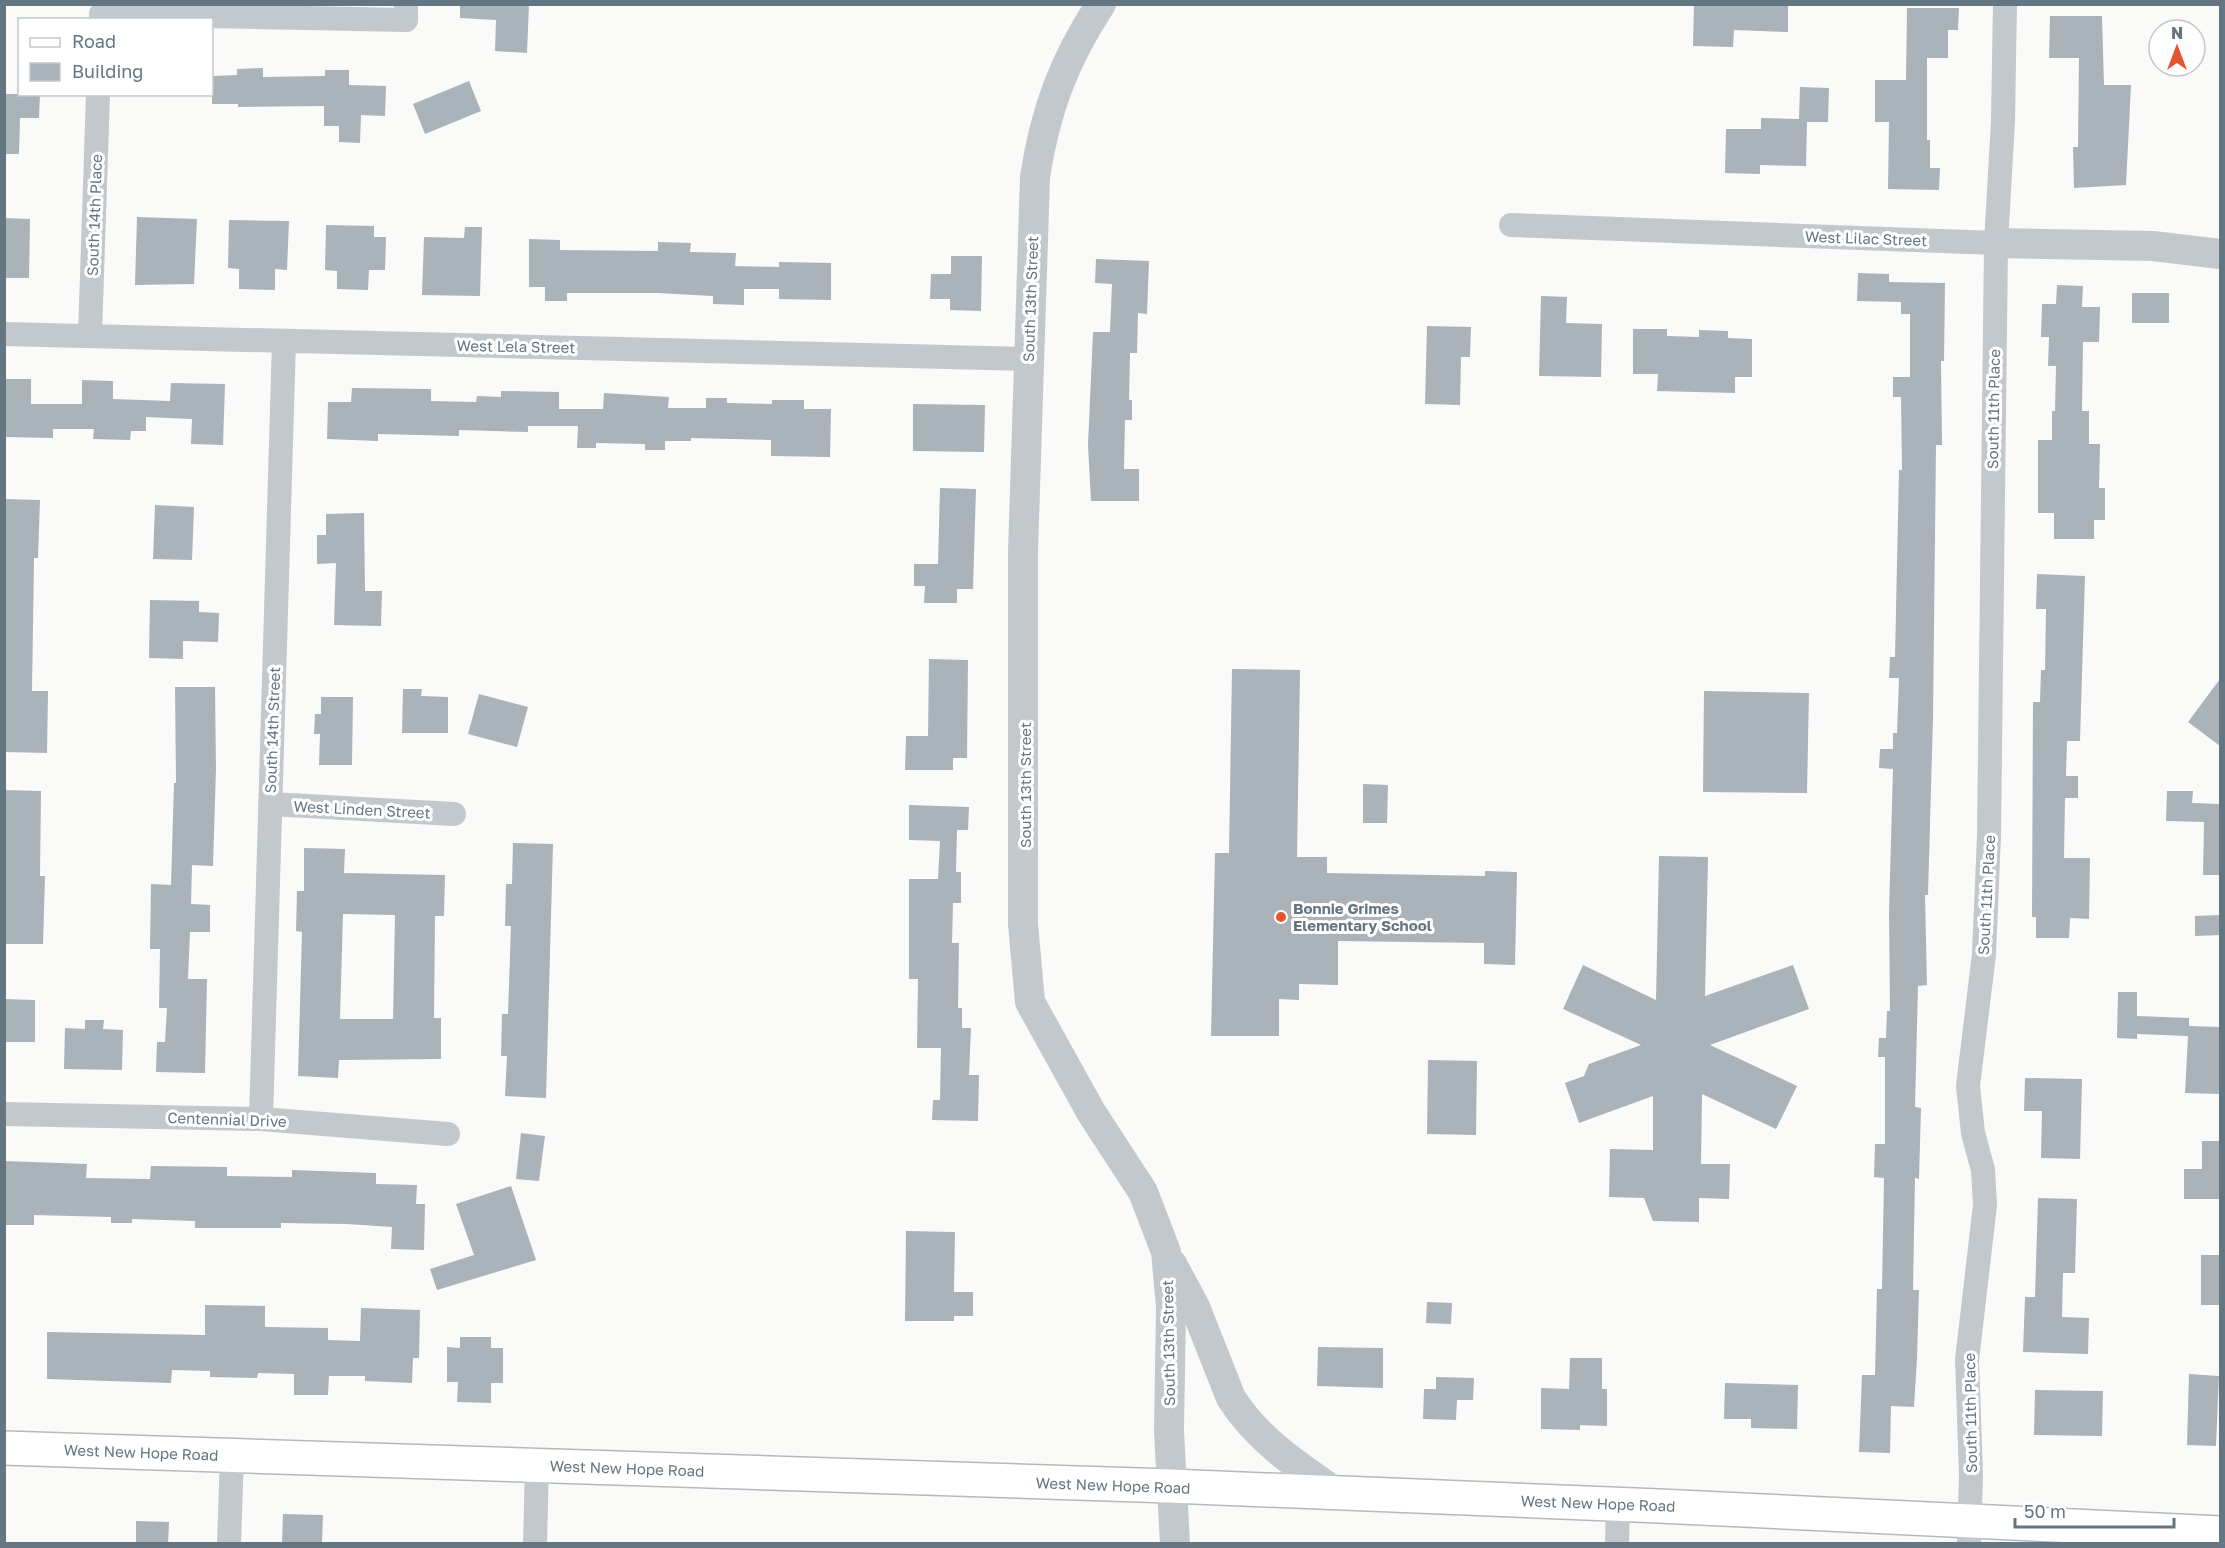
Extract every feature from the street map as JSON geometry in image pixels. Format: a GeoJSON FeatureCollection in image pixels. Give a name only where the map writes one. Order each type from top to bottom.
{"type":"FeatureCollection","features":[{"type":"Feature","properties":{"kind":"main road","name":"West New Hope Road"},"geometry":{"type":"LineString","coordinates":[[4,1448],[537,1464],[1618,1504],[1969,1532],[2220,1533]]}},
{"type":"Feature","properties":{"kind":"street","name":"South 13th Street"},"geometry":{"type":"LineString","coordinates":[[1101,4],[1056,87],[1042,132],[1035,177],[1023,552],[1023,924],[1030,1002],[1090,1112],[1143,1192],[1166,1252],[1171,1307],[1170,1486],[1175,1544]]}},
{"type":"Feature","properties":{"kind":"street","name":"South 11th Place"},"geometry":{"type":"LineString","coordinates":[[1969,1532],[1971,1475],[1967,1360],[1985,1205],[1983,1170],[1972,1133],[1968,1086],[1984,954],[1989,836],[1996,243],[2003,121],[2005,4]]}},
{"type":"Feature","properties":{"kind":"street"},"geometry":{"type":"LineString","coordinates":[[101,12],[406,12]]}},
{"type":"Feature","properties":{"kind":"street","name":"South 14th Place"},"geometry":{"type":"LineString","coordinates":[[90,335],[98,96]]}},
{"type":"Feature","properties":{"kind":"street","name":"West Lilac Street"},"geometry":{"type":"LineString","coordinates":[[1510,225],[1996,243],[2153,246],[2220,255]]}},
{"type":"Feature","properties":{"kind":"street","name":"West Lela Street"},"geometry":{"type":"LineString","coordinates":[[4,334],[1028,359]]}},
{"type":"Feature","properties":{"kind":"street","name":"South 14th Street"},"geometry":{"type":"LineString","coordinates":[[261,1119],[284,341]]}},
{"type":"Feature","properties":{"kind":"street","name":"West Linden Street"},"geometry":{"type":"LineString","coordinates":[[270,804],[454,814]]}},
{"type":"Feature","properties":{"kind":"street","name":"Centennial Drive"},"geometry":{"type":"LineString","coordinates":[[4,1114],[261,1119],[448,1134]]}},
{"type":"Feature","properties":{"kind":"street"},"geometry":{"type":"LineString","coordinates":[[1166,1252],[1195,1307],[1231,1398],[1239,1412],[1278,1453],[1337,1493]]}},
{"type":"Feature","properties":{"kind":"street"},"geometry":{"type":"LineString","coordinates":[[229,1544],[232,1455]]}},
{"type":"Feature","properties":{"kind":"street"},"geometry":{"type":"LineString","coordinates":[[535,1544],[537,1464]]}},
{"type":"Feature","properties":{"kind":"street"},"geometry":{"type":"LineString","coordinates":[[1617,1544],[1618,1504]]}},
{"type":"Feature","properties":{"kind":"building"},"geometry":{"type":"Polygon","coordinates":[[[460,4],[529,4],[527,53],[495,51],[496,20],[460,18],[460,4]]]}},
{"type":"Feature","properties":{"kind":"building"},"geometry":{"type":"Polygon","coordinates":[[[1694,4],[1788,4],[1788,32],[1734,30],[1733,47],[1693,46],[1694,4]]]}},
{"type":"Feature","properties":{"kind":"building"},"geometry":{"type":"Polygon","coordinates":[[[1907,8],[1959,8],[1958,30],[1948,30],[1948,58],[1927,58],[1927,140],[1930,140],[1930,168],[1940,168],[1939,190],[1888,189],[1889,122],[1875,122],[1875,80],[1906,80],[1907,8]]]}},
{"type":"Feature","properties":{"kind":"building"},"geometry":{"type":"Polygon","coordinates":[[[2050,16],[2102,16],[2104,85],[2131,85],[2126,185],[2074,188],[2073,147],[2078,147],[2079,58],[2049,58],[2050,16]]]}},
{"type":"Feature","properties":{"kind":"building"},"geometry":{"type":"Polygon","coordinates":[[[263,68],[263,77],[325,76],[325,70],[349,70],[349,85],[386,86],[385,116],[361,115],[360,143],[339,142],[339,126],[324,126],[324,106],[238,107],[238,104],[212,104],[213,76],[237,75],[237,69],[263,68]]]}},
{"type":"Feature","properties":{"kind":"building"},"geometry":{"type":"Polygon","coordinates":[[[469,81],[481,111],[425,134],[413,104],[469,81]]]}},
{"type":"Feature","properties":{"kind":"building"},"geometry":{"type":"Polygon","coordinates":[[[1800,87],[1829,88],[1828,122],[1807,122],[1806,166],[1760,165],[1760,174],[1725,173],[1726,129],[1761,129],[1761,118],[1799,119],[1800,87]]]}},
{"type":"Feature","properties":{"kind":"building"},"geometry":{"type":"Polygon","coordinates":[[[4,94],[40,96],[39,118],[20,118],[19,154],[4,154],[4,94]]]}},
{"type":"Feature","properties":{"kind":"building"},"geometry":{"type":"Polygon","coordinates":[[[137,217],[197,219],[194,284],[135,285],[137,217]]]}},
{"type":"Feature","properties":{"kind":"building"},"geometry":{"type":"Polygon","coordinates":[[[4,218],[30,219],[29,278],[4,278],[4,218]]]}},
{"type":"Feature","properties":{"kind":"building"},"geometry":{"type":"Polygon","coordinates":[[[229,220],[289,221],[287,270],[275,269],[275,290],[239,289],[239,269],[228,268],[229,220]]]}},
{"type":"Feature","properties":{"kind":"building"},"geometry":{"type":"Polygon","coordinates":[[[326,225],[374,226],[374,237],[386,237],[385,270],[369,270],[368,290],[337,289],[337,271],[325,270],[326,225]]]}},
{"type":"Feature","properties":{"kind":"building"},"geometry":{"type":"Polygon","coordinates":[[[465,227],[482,227],[480,296],[422,295],[424,237],[464,238],[465,227]]]}},
{"type":"Feature","properties":{"kind":"building"},"geometry":{"type":"Polygon","coordinates":[[[529,239],[560,240],[560,250],[658,251],[658,242],[691,243],[690,252],[736,253],[735,266],[779,267],[779,262],[831,263],[831,300],[779,299],[779,289],[744,289],[744,305],[713,304],[713,296],[657,293],[567,293],[567,301],[545,301],[545,287],[529,287],[529,239]]]}},
{"type":"Feature","properties":{"kind":"building"},"geometry":{"type":"Polygon","coordinates":[[[951,256],[982,256],[981,311],[950,310],[950,299],[930,299],[931,274],[951,274],[951,256]]]}},
{"type":"Feature","properties":{"kind":"building"},"geometry":{"type":"Polygon","coordinates":[[[1096,259],[1149,261],[1147,314],[1138,313],[1137,353],[1130,353],[1129,400],[1132,400],[1132,420],[1125,420],[1124,469],[1139,469],[1139,501],[1091,501],[1088,445],[1093,332],[1110,332],[1112,284],[1095,283],[1096,259]]]}},
{"type":"Feature","properties":{"kind":"building"},"geometry":{"type":"Polygon","coordinates":[[[1858,273],[1889,274],[1889,282],[1945,283],[1944,361],[1941,361],[1942,445],[1936,445],[1933,718],[1928,895],[1925,895],[1927,985],[1918,986],[1915,1107],[1921,1108],[1919,1179],[1915,1178],[1913,1290],[1919,1290],[1917,1359],[1914,1407],[1891,1406],[1890,1453],[1859,1452],[1862,1375],[1875,1375],[1877,1289],[1882,1289],[1884,1178],[1874,1177],[1875,1144],[1885,1144],[1885,1057],[1878,1057],[1879,1038],[1886,1038],[1887,1011],[1890,1011],[1889,911],[1893,769],[1879,768],[1880,749],[1893,749],[1893,733],[1897,733],[1899,678],[1889,678],[1890,657],[1895,657],[1899,470],[1902,470],[1901,397],[1893,397],[1893,377],[1910,377],[1910,314],[1901,314],[1901,302],[1857,301],[1858,273]]]}},
{"type":"Feature","properties":{"kind":"building"},"geometry":{"type":"Polygon","coordinates":[[[2057,285],[2083,286],[2082,307],[2100,307],[2099,342],[2083,342],[2082,411],[2089,411],[2089,444],[2100,444],[2099,488],[2105,488],[2105,520],[2094,520],[2094,539],[2054,539],[2054,513],[2038,513],[2038,440],[2052,440],[2056,366],[2048,366],[2049,337],[2041,337],[2042,304],[2056,304],[2057,285]]]}},
{"type":"Feature","properties":{"kind":"building"},"geometry":{"type":"Polygon","coordinates":[[[2132,293],[2169,293],[2169,323],[2132,323],[2132,293]]]}},
{"type":"Feature","properties":{"kind":"building"},"geometry":{"type":"Polygon","coordinates":[[[1541,296],[1567,297],[1566,323],[1602,324],[1601,377],[1539,376],[1541,296]]]}},
{"type":"Feature","properties":{"kind":"building"},"geometry":{"type":"Polygon","coordinates":[[[1427,326],[1471,327],[1470,357],[1461,357],[1460,405],[1425,404],[1427,326]]]}},
{"type":"Feature","properties":{"kind":"building"},"geometry":{"type":"Polygon","coordinates":[[[1633,329],[1667,329],[1667,336],[1699,337],[1699,330],[1728,331],[1728,338],[1752,339],[1752,377],[1735,377],[1735,393],[1657,391],[1658,374],[1633,374],[1633,329]]]}},
{"type":"Feature","properties":{"kind":"building"},"geometry":{"type":"Polygon","coordinates":[[[4,379],[31,379],[31,404],[82,404],[82,380],[113,381],[113,399],[170,401],[171,383],[225,384],[223,445],[191,444],[192,419],[146,417],[146,431],[131,431],[130,440],[93,439],[94,429],[53,429],[53,438],[4,437],[4,379]]]}},
{"type":"Feature","properties":{"kind":"building"},"geometry":{"type":"Polygon","coordinates":[[[352,388],[431,389],[431,401],[476,402],[477,396],[501,397],[501,391],[559,392],[559,409],[603,409],[604,393],[669,397],[668,408],[706,408],[706,398],[727,398],[727,403],[772,404],[772,400],[804,400],[804,409],[831,409],[830,457],[771,456],[771,440],[691,438],[691,441],[665,441],[665,450],[645,450],[645,444],[596,443],[596,448],[577,448],[578,426],[528,426],[528,432],[459,430],[459,436],[378,434],[378,441],[327,439],[328,402],[351,402],[352,388]]]}},
{"type":"Feature","properties":{"kind":"building"},"geometry":{"type":"Polygon","coordinates":[[[913,404],[985,405],[984,452],[913,451],[913,404]]]}},
{"type":"Feature","properties":{"kind":"building"},"geometry":{"type":"Polygon","coordinates":[[[940,488],[976,489],[973,589],[957,589],[957,603],[924,603],[925,586],[914,586],[914,564],[938,564],[940,488]]]}},
{"type":"Feature","properties":{"kind":"building"},"geometry":{"type":"Polygon","coordinates":[[[4,499],[40,500],[38,558],[34,558],[32,691],[48,691],[47,753],[4,752],[4,499]]]}},
{"type":"Feature","properties":{"kind":"building"},"geometry":{"type":"Polygon","coordinates":[[[155,505],[194,507],[192,560],[153,559],[155,505]]]}},
{"type":"Feature","properties":{"kind":"building"},"geometry":{"type":"Polygon","coordinates":[[[364,513],[365,591],[382,591],[381,626],[334,625],[336,563],[317,564],[317,535],[326,535],[326,514],[364,513]]]}},
{"type":"Feature","properties":{"kind":"building"},"geometry":{"type":"Polygon","coordinates":[[[2037,574],[2085,576],[2080,741],[2067,741],[2066,776],[2078,776],[2078,798],[2065,798],[2064,858],[2090,858],[2089,919],[2070,918],[2069,938],[2036,938],[2036,917],[2032,917],[2033,702],[2040,702],[2041,670],[2045,670],[2046,609],[2036,609],[2037,574]]]}},
{"type":"Feature","properties":{"kind":"building"},"geometry":{"type":"Polygon","coordinates":[[[150,600],[199,601],[199,612],[219,613],[218,642],[183,641],[183,659],[149,658],[150,600]]]}},
{"type":"Feature","properties":{"kind":"building"},"geometry":{"type":"Polygon","coordinates":[[[929,659],[968,660],[967,758],[953,758],[953,770],[905,770],[906,736],[928,736],[929,659]]]}},
{"type":"Feature","properties":{"kind":"building"},"geometry":{"type":"Polygon","coordinates":[[[1232,669],[1300,670],[1297,857],[1327,857],[1327,873],[1485,876],[1485,871],[1517,872],[1515,965],[1484,964],[1484,943],[1338,941],[1338,985],[1299,984],[1299,1000],[1279,999],[1279,1036],[1211,1036],[1215,853],[1229,853],[1232,669]]]}},
{"type":"Feature","properties":{"kind":"building"},"geometry":{"type":"Polygon","coordinates":[[[2220,679],[2220,746],[2188,722],[2220,679]]]}},
{"type":"Feature","properties":{"kind":"building"},"geometry":{"type":"Polygon","coordinates":[[[175,687],[215,687],[216,768],[213,866],[192,865],[191,904],[210,905],[210,932],[190,932],[188,979],[207,979],[205,1073],[156,1072],[157,1042],[165,1042],[167,1008],[159,1008],[160,949],[150,949],[151,884],[171,885],[174,783],[176,783],[175,687]]]}},
{"type":"Feature","properties":{"kind":"building"},"geometry":{"type":"Polygon","coordinates":[[[403,689],[422,689],[421,696],[448,697],[448,733],[402,733],[403,689]]]}},
{"type":"Feature","properties":{"kind":"building"},"geometry":{"type":"Polygon","coordinates":[[[1704,691],[1809,693],[1807,793],[1703,792],[1704,691]]]}},
{"type":"Feature","properties":{"kind":"building"},"geometry":{"type":"Polygon","coordinates":[[[479,694],[528,707],[517,747],[468,734],[479,694]]]}},
{"type":"Feature","properties":{"kind":"building"},"geometry":{"type":"Polygon","coordinates":[[[321,697],[353,697],[352,765],[319,765],[320,734],[314,734],[315,714],[321,714],[321,697]]]}},
{"type":"Feature","properties":{"kind":"building"},"geometry":{"type":"Polygon","coordinates":[[[1363,784],[1388,785],[1387,823],[1363,823],[1363,784]]]}},
{"type":"Feature","properties":{"kind":"building"},"geometry":{"type":"Polygon","coordinates":[[[4,790],[41,791],[40,876],[45,876],[43,944],[4,944],[4,790]]]}},
{"type":"Feature","properties":{"kind":"building"},"geometry":{"type":"Polygon","coordinates":[[[2167,791],[2193,791],[2192,803],[2220,804],[2220,875],[2203,875],[2204,822],[2166,821],[2167,791]]]}},
{"type":"Feature","properties":{"kind":"building"},"geometry":{"type":"Polygon","coordinates":[[[909,805],[969,807],[968,830],[957,830],[956,872],[961,872],[961,903],[953,903],[952,943],[959,943],[958,1008],[962,1008],[962,1028],[971,1028],[969,1075],[979,1075],[978,1121],[932,1120],[933,1100],[940,1100],[941,1048],[917,1048],[918,979],[909,979],[909,879],[938,879],[940,841],[909,840],[909,805]]]}},
{"type":"Feature","properties":{"kind":"building"},"geometry":{"type":"Polygon","coordinates":[[[513,843],[553,844],[546,1098],[505,1096],[507,1056],[501,1056],[502,1014],[508,1014],[511,926],[505,926],[506,884],[512,884],[513,843]]]}},
{"type":"Feature","properties":{"kind":"building"},"geometry":{"type":"Polygon","coordinates":[[[304,848],[345,849],[344,873],[445,875],[444,916],[435,916],[434,1018],[441,1018],[441,1059],[339,1060],[338,1078],[298,1076],[302,932],[296,931],[297,891],[304,891],[304,848]],[[343,914],[340,1019],[393,1019],[395,915],[343,914]]]}},
{"type":"Feature","properties":{"kind":"building"},"geometry":{"type":"Polygon","coordinates":[[[1659,856],[1708,857],[1705,996],[1793,965],[1809,1009],[1710,1045],[1797,1086],[1776,1129],[1702,1094],[1701,1164],[1730,1164],[1729,1199],[1699,1198],[1699,1222],[1653,1221],[1644,1198],[1609,1197],[1610,1149],[1653,1150],[1653,1096],[1579,1123],[1565,1083],[1584,1076],[1589,1064],[1641,1045],[1563,1009],[1583,965],[1656,1000],[1659,856]]]}},
{"type":"Feature","properties":{"kind":"building"},"geometry":{"type":"Polygon","coordinates":[[[2220,915],[2220,935],[2195,936],[2195,916],[2220,915]]]}},
{"type":"Feature","properties":{"kind":"building"},"geometry":{"type":"Polygon","coordinates":[[[2118,992],[2137,992],[2137,1016],[2189,1018],[2189,1026],[2220,1027],[2220,1094],[2185,1093],[2188,1036],[2137,1034],[2137,1039],[2117,1038],[2118,992]]]}},
{"type":"Feature","properties":{"kind":"building"},"geometry":{"type":"Polygon","coordinates":[[[4,999],[35,1000],[35,1042],[4,1042],[4,999]]]}},
{"type":"Feature","properties":{"kind":"building"},"geometry":{"type":"Polygon","coordinates":[[[85,1020],[104,1020],[103,1029],[123,1030],[122,1070],[64,1069],[65,1028],[85,1029],[85,1020]]]}},
{"type":"Feature","properties":{"kind":"building"},"geometry":{"type":"Polygon","coordinates":[[[1428,1060],[1477,1061],[1476,1135],[1427,1134],[1428,1060]]]}},
{"type":"Feature","properties":{"kind":"building"},"geometry":{"type":"Polygon","coordinates":[[[2025,1078],[2082,1079],[2080,1159],[2041,1158],[2042,1111],[2024,1111],[2025,1078]]]}},
{"type":"Feature","properties":{"kind":"building"},"geometry":{"type":"Polygon","coordinates":[[[521,1133],[545,1136],[539,1181],[516,1179],[521,1133]]]}},
{"type":"Feature","properties":{"kind":"building"},"geometry":{"type":"Polygon","coordinates":[[[2202,1141],[2220,1141],[2220,1199],[2184,1199],[2184,1169],[2202,1169],[2202,1141]]]}},
{"type":"Feature","properties":{"kind":"building"},"geometry":{"type":"Polygon","coordinates":[[[4,1161],[87,1164],[86,1178],[150,1179],[151,1166],[227,1167],[227,1176],[292,1177],[292,1170],[376,1173],[376,1184],[417,1185],[416,1204],[425,1204],[424,1250],[391,1249],[392,1227],[347,1224],[281,1223],[281,1228],[195,1228],[195,1221],[132,1219],[132,1223],[111,1223],[111,1217],[34,1215],[34,1225],[4,1225],[4,1161]]]}},
{"type":"Feature","properties":{"kind":"building"},"geometry":{"type":"Polygon","coordinates":[[[511,1186],[536,1260],[437,1290],[430,1269],[474,1255],[456,1204],[511,1186]]]}},
{"type":"Feature","properties":{"kind":"building"},"geometry":{"type":"Polygon","coordinates":[[[2038,1198],[2077,1199],[2075,1273],[2063,1273],[2062,1317],[2089,1318],[2088,1354],[2023,1352],[2025,1297],[2035,1297],[2038,1198]]]}},
{"type":"Feature","properties":{"kind":"building"},"geometry":{"type":"Polygon","coordinates":[[[906,1231],[955,1232],[954,1292],[973,1292],[973,1316],[954,1316],[954,1321],[905,1321],[906,1231]]]}},
{"type":"Feature","properties":{"kind":"building"},"geometry":{"type":"Polygon","coordinates":[[[2201,1255],[2220,1255],[2220,1305],[2201,1305],[2201,1255]]]}},
{"type":"Feature","properties":{"kind":"building"},"geometry":{"type":"Polygon","coordinates":[[[1427,1302],[1452,1303],[1451,1324],[1426,1323],[1427,1302]]]}},
{"type":"Feature","properties":{"kind":"building"},"geometry":{"type":"Polygon","coordinates":[[[205,1305],[265,1306],[265,1327],[328,1328],[328,1340],[360,1341],[361,1308],[420,1310],[419,1358],[413,1358],[412,1383],[365,1381],[365,1376],[329,1376],[328,1395],[294,1395],[294,1374],[258,1373],[257,1378],[210,1377],[210,1371],[172,1370],[171,1383],[47,1379],[47,1332],[205,1335],[205,1305]]]}},
{"type":"Feature","properties":{"kind":"building"},"geometry":{"type":"Polygon","coordinates":[[[460,1337],[491,1337],[491,1348],[503,1348],[503,1383],[491,1383],[491,1403],[457,1402],[458,1382],[447,1382],[447,1347],[460,1348],[460,1337]]]}},
{"type":"Feature","properties":{"kind":"building"},"geometry":{"type":"Polygon","coordinates":[[[1318,1347],[1383,1348],[1383,1388],[1317,1386],[1318,1347]]]}},
{"type":"Feature","properties":{"kind":"building"},"geometry":{"type":"Polygon","coordinates":[[[1570,1358],[1602,1358],[1602,1389],[1607,1389],[1607,1426],[1580,1425],[1580,1430],[1541,1429],[1541,1388],[1569,1389],[1570,1358]]]}},
{"type":"Feature","properties":{"kind":"building"},"geometry":{"type":"Polygon","coordinates":[[[2189,1374],[2219,1376],[2216,1446],[2187,1445],[2189,1374]]]}},
{"type":"Feature","properties":{"kind":"building"},"geometry":{"type":"Polygon","coordinates":[[[1436,1377],[1474,1378],[1473,1400],[1457,1400],[1456,1420],[1423,1419],[1424,1389],[1436,1389],[1436,1377]]]}},
{"type":"Feature","properties":{"kind":"building"},"geometry":{"type":"Polygon","coordinates":[[[1725,1383],[1798,1385],[1797,1429],[1751,1428],[1751,1419],[1724,1419],[1725,1383]]]}},
{"type":"Feature","properties":{"kind":"building"},"geometry":{"type":"Polygon","coordinates":[[[2035,1390],[2103,1391],[2102,1436],[2034,1435],[2035,1390]]]}},
{"type":"Feature","properties":{"kind":"building"},"geometry":{"type":"Polygon","coordinates":[[[283,1514],[323,1515],[322,1544],[282,1544],[283,1514]]]}},
{"type":"Feature","properties":{"kind":"building"},"geometry":{"type":"Polygon","coordinates":[[[136,1521],[169,1522],[168,1544],[136,1544],[136,1521]]]}},
{"type":"Feature","properties":{"kind":"place","name":"Bonnie Grimes Elementary School"},"geometry":{"type":"Point","coordinates":[1281,917]}}]}
